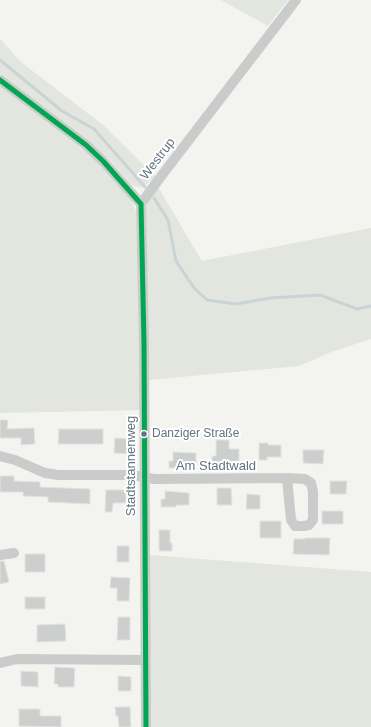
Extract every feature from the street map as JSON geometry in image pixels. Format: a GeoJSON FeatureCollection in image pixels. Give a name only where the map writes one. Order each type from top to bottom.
{"type":"FeatureCollection","features":[{"type":"Feature","properties":{"kind":"street","name":"Westrup"},"geometry":{"type":"LineString","coordinates":[[0,80],[86,145],[103,161],[141,204],[296,0]]}},
{"type":"Feature","properties":{"kind":"street","name":"Stadtstannenweg"},"geometry":{"type":"LineString","coordinates":[[141,204],[144,343],[146,727]]}},
{"type":"Feature","properties":{"kind":"street","name":"Am Stadtwald"},"geometry":{"type":"LineString","coordinates":[[0,456],[15,460],[45,473],[58,476],[132,475],[154,479],[288,478],[305,479],[311,483],[313,492],[313,520],[309,525],[295,526],[290,520],[288,478]]}},
{"type":"Feature","properties":{"kind":"street"},"geometry":{"type":"LineString","coordinates":[[0,555],[14,553]]}},
{"type":"Feature","properties":{"kind":"street"},"geometry":{"type":"LineString","coordinates":[[0,663],[17,659],[145,660]]}},
{"type":"Feature","properties":{"kind":"shaded area"},"geometry":{"type":"Polygon","coordinates":[[[221,0],[288,0],[268,26],[221,0]]]}},
{"type":"Feature","properties":{"kind":"shaded area"},"geometry":{"type":"Polygon","coordinates":[[[0,39],[21,62],[103,125],[155,176],[146,185],[140,187],[132,186],[109,159],[5,79],[0,73],[0,39]]]}},
{"type":"Feature","properties":{"kind":"shaded area"},"geometry":{"type":"Polygon","coordinates":[[[0,85],[100,163],[131,199],[136,211],[143,410],[0,413],[0,85]]]}},
{"type":"Feature","properties":{"kind":"shaded area"},"geometry":{"type":"Polygon","coordinates":[[[158,187],[202,261],[371,228],[371,339],[334,351],[299,366],[148,380],[146,207],[158,187]]]}},
{"type":"Feature","properties":{"kind":"shaded area"},"geometry":{"type":"Polygon","coordinates":[[[149,555],[371,572],[371,727],[149,727],[149,555]]]}},
{"type":"Feature","properties":{"kind":"building"},"geometry":{"type":"Polygon","coordinates":[[[0,420],[8,420],[7,429],[34,428],[35,444],[21,445],[21,438],[0,438],[0,420]]]}},
{"type":"Feature","properties":{"kind":"building"},"geometry":{"type":"Polygon","coordinates":[[[59,429],[103,429],[103,444],[58,444],[59,429]]]}},
{"type":"Feature","properties":{"kind":"building"},"geometry":{"type":"Polygon","coordinates":[[[115,438],[131,439],[131,454],[114,453],[115,438]]]}},
{"type":"Feature","properties":{"kind":"building"},"geometry":{"type":"Polygon","coordinates":[[[216,440],[229,440],[229,449],[239,449],[239,461],[230,461],[229,465],[212,465],[212,456],[216,456],[216,440]]]}},
{"type":"Feature","properties":{"kind":"building"},"geometry":{"type":"Polygon","coordinates":[[[259,443],[281,445],[281,457],[267,457],[267,460],[259,460],[259,443]]]}},
{"type":"Feature","properties":{"kind":"building"},"geometry":{"type":"Polygon","coordinates":[[[303,450],[324,450],[323,464],[303,463],[303,450]]]}},
{"type":"Feature","properties":{"kind":"building"},"geometry":{"type":"Polygon","coordinates":[[[173,452],[196,453],[196,465],[182,465],[182,468],[169,468],[169,461],[173,461],[173,452]]]}},
{"type":"Feature","properties":{"kind":"building"},"geometry":{"type":"Polygon","coordinates":[[[0,476],[14,476],[14,481],[40,482],[40,487],[90,489],[90,504],[48,502],[48,497],[23,496],[23,492],[0,492],[0,476]]]}},
{"type":"Feature","properties":{"kind":"building"},"geometry":{"type":"Polygon","coordinates":[[[330,481],[347,481],[346,494],[330,494],[330,481]]]}},
{"type":"Feature","properties":{"kind":"building"},"geometry":{"type":"Polygon","coordinates":[[[217,488],[231,488],[232,505],[217,505],[217,488]]]}},
{"type":"Feature","properties":{"kind":"building"},"geometry":{"type":"Polygon","coordinates":[[[106,490],[126,490],[126,503],[113,503],[112,512],[105,512],[106,490]]]}},
{"type":"Feature","properties":{"kind":"building"},"geometry":{"type":"Polygon","coordinates":[[[165,491],[189,493],[189,505],[161,507],[161,499],[165,499],[165,491]]]}},
{"type":"Feature","properties":{"kind":"building"},"geometry":{"type":"Polygon","coordinates":[[[247,494],[260,495],[260,509],[246,509],[247,494]]]}},
{"type":"Feature","properties":{"kind":"building"},"geometry":{"type":"Polygon","coordinates":[[[322,511],[343,511],[343,524],[322,524],[322,511]]]}},
{"type":"Feature","properties":{"kind":"building"},"geometry":{"type":"Polygon","coordinates":[[[260,521],[281,521],[281,538],[260,538],[260,521]]]}},
{"type":"Feature","properties":{"kind":"building"},"geometry":{"type":"Polygon","coordinates":[[[159,530],[170,530],[170,543],[172,543],[172,551],[159,551],[159,530]]]}},
{"type":"Feature","properties":{"kind":"building"},"geometry":{"type":"Polygon","coordinates":[[[330,538],[329,555],[293,554],[294,539],[330,538]]]}},
{"type":"Feature","properties":{"kind":"building"},"geometry":{"type":"Polygon","coordinates":[[[117,546],[129,546],[129,562],[117,562],[117,546]]]}},
{"type":"Feature","properties":{"kind":"building"},"geometry":{"type":"Polygon","coordinates":[[[25,554],[45,554],[45,572],[25,572],[25,554]]]}},
{"type":"Feature","properties":{"kind":"building"},"geometry":{"type":"Polygon","coordinates":[[[0,561],[4,561],[9,582],[0,584],[0,561]]]}},
{"type":"Feature","properties":{"kind":"building"},"geometry":{"type":"Polygon","coordinates":[[[111,577],[130,578],[129,601],[117,601],[117,588],[110,588],[111,577]]]}},
{"type":"Feature","properties":{"kind":"building"},"geometry":{"type":"Polygon","coordinates":[[[25,597],[45,597],[45,609],[25,609],[25,597]]]}},
{"type":"Feature","properties":{"kind":"building"},"geometry":{"type":"Polygon","coordinates":[[[118,617],[130,617],[130,640],[117,640],[118,617]]]}},
{"type":"Feature","properties":{"kind":"building"},"geometry":{"type":"Polygon","coordinates":[[[65,624],[66,641],[37,642],[37,625],[65,624]]]}},
{"type":"Feature","properties":{"kind":"building"},"geometry":{"type":"Polygon","coordinates":[[[55,667],[75,668],[74,687],[58,687],[58,684],[54,684],[55,667]]]}},
{"type":"Feature","properties":{"kind":"building"},"geometry":{"type":"Polygon","coordinates":[[[21,671],[38,672],[38,687],[21,686],[21,671]]]}},
{"type":"Feature","properties":{"kind":"building"},"geometry":{"type":"Polygon","coordinates":[[[118,676],[131,677],[131,691],[118,691],[118,676]]]}},
{"type":"Feature","properties":{"kind":"building"},"geometry":{"type":"Polygon","coordinates":[[[115,707],[130,707],[131,727],[119,727],[115,707]]]}},
{"type":"Feature","properties":{"kind":"building"},"geometry":{"type":"Polygon","coordinates":[[[19,709],[40,709],[40,716],[61,716],[61,727],[19,726],[19,709]]]}},
{"type":"Feature","properties":{"kind":"waterway"},"geometry":{"type":"LineString","coordinates":[[0,60],[62,111],[94,129],[145,187]]}},
{"type":"Feature","properties":{"kind":"waterway"},"geometry":{"type":"LineString","coordinates":[[154,198],[168,220],[176,261],[194,288],[207,300],[236,304],[270,298],[320,295],[357,309],[371,306]]}},
{"type":"Feature","properties":{"kind":"transit line"},"geometry":{"type":"LineString","coordinates":[[0,80],[86,145],[103,161],[141,204]]}},
{"type":"Feature","properties":{"kind":"transit line"},"geometry":{"type":"LineString","coordinates":[[141,204],[144,343],[146,727]]}},
{"type":"Feature","properties":{"kind":"place","name":"Danziger Straße"},"geometry":{"type":"Point","coordinates":[144,434]}}]}
